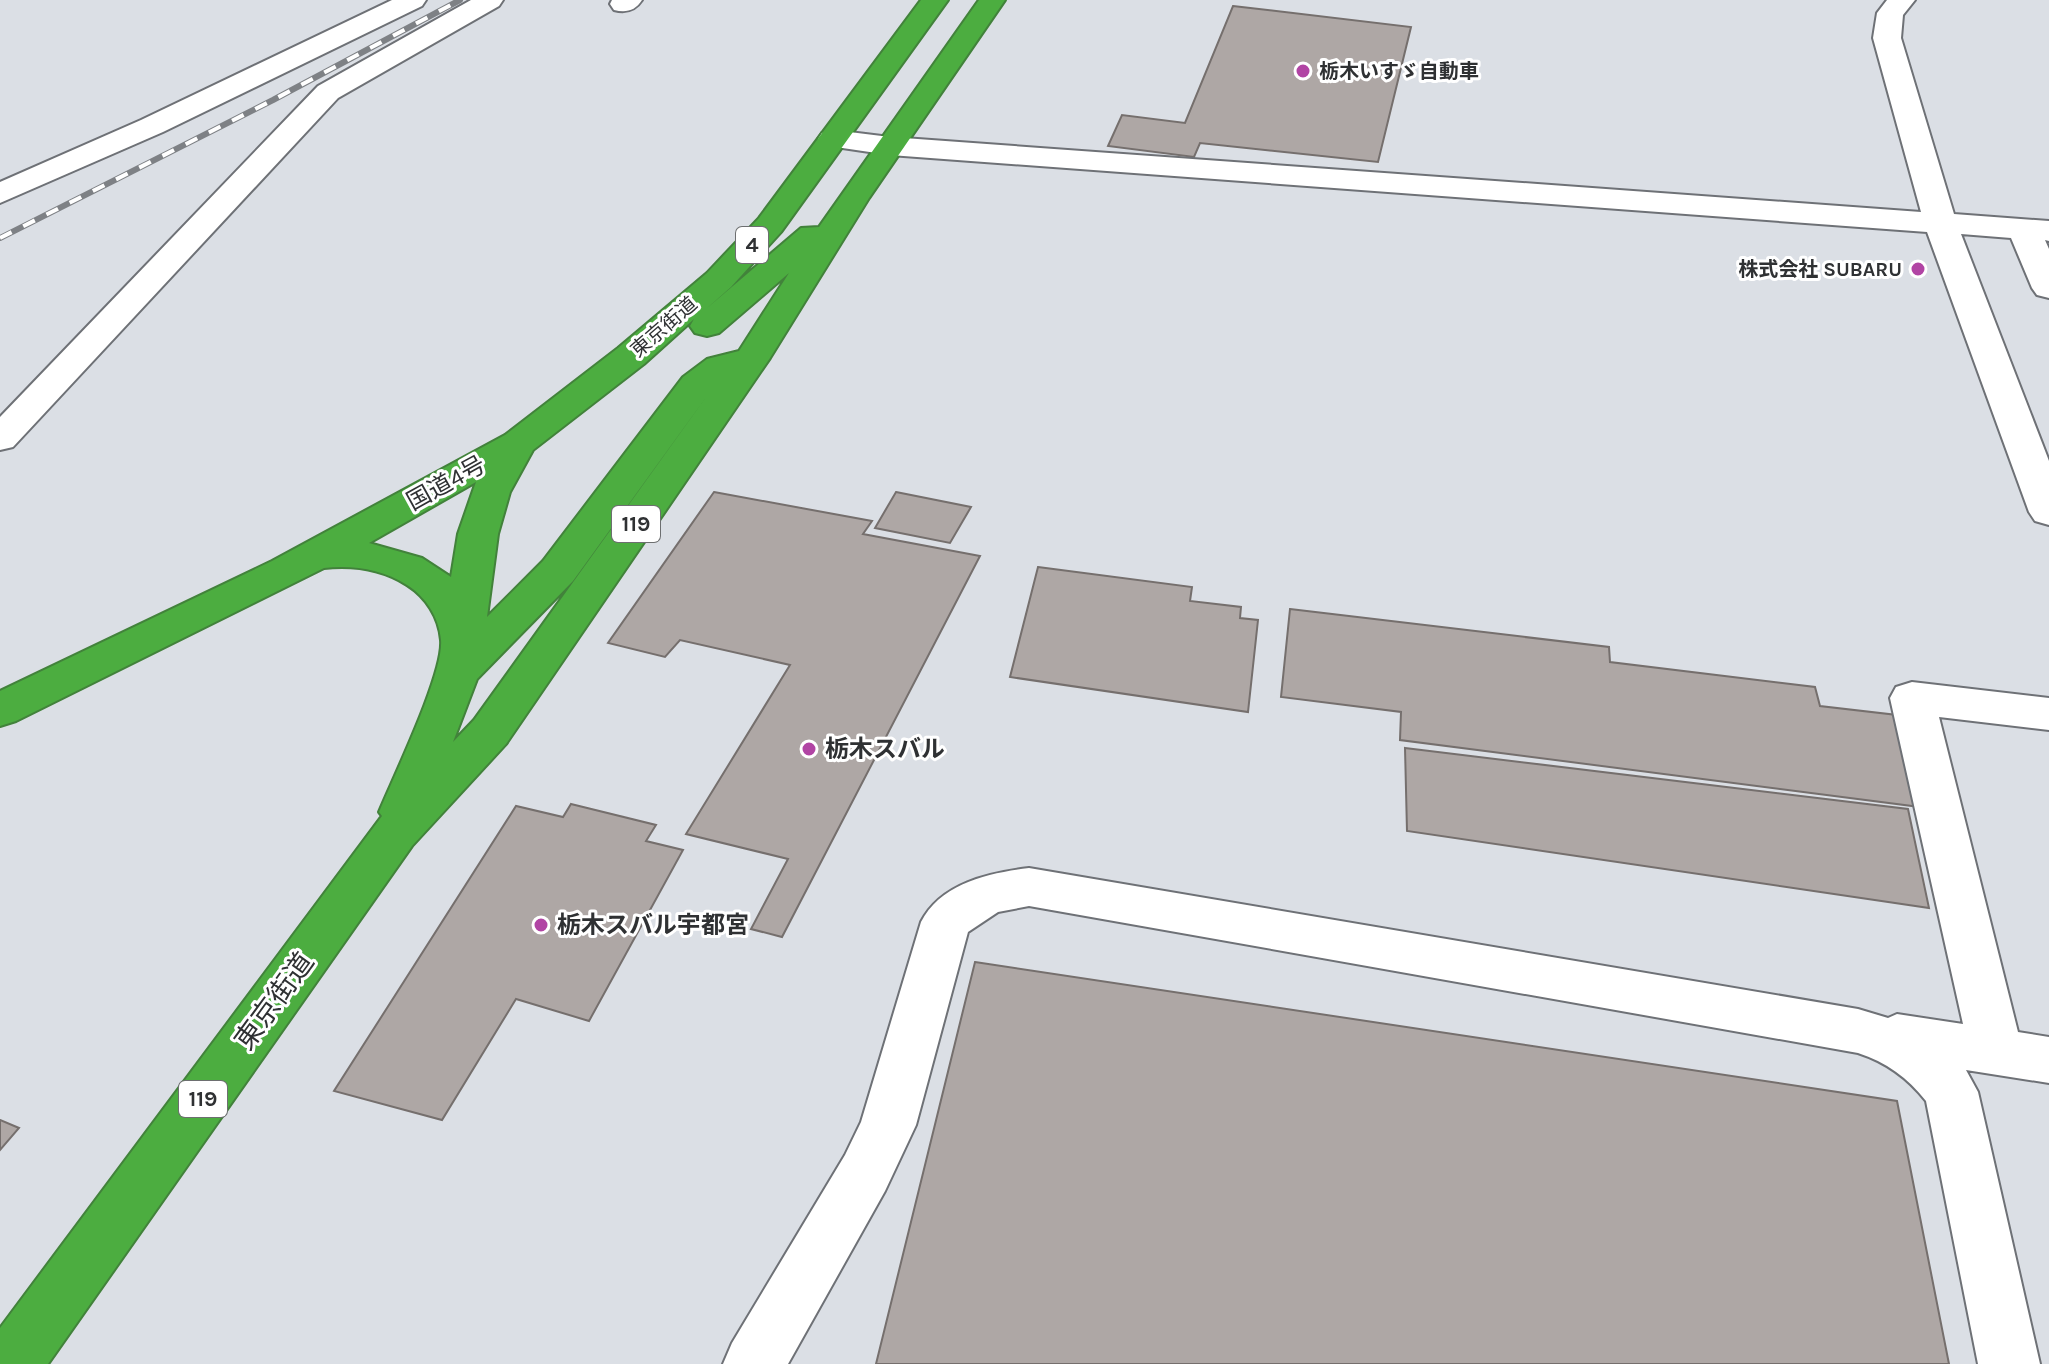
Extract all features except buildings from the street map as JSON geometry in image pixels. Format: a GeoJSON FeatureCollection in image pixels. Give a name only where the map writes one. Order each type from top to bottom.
{"type":"FeatureCollection","features":[{"type":"Feature","properties":{"kind":"highway","name":"東京街道"},"geometry":{"type":"LineString","coordinates":[[395,833],[460,655],[482,520],[490,492],[519,442],[631,356],[719,280],[770,225],[935,0]]}},
{"type":"Feature","properties":{"kind":"highway","name":"東京街道"},"geometry":{"type":"LineString","coordinates":[[11,1364],[395,833],[490,732],[752,358],[853,198],[992,0]]}},
{"type":"Feature","properties":{"kind":"highway","name":"国道4号"},"geometry":{"type":"LineString","coordinates":[[0,710],[315,556],[656,370],[783,263],[853,198]]}},
{"type":"Feature","properties":{"kind":"highway","name":"東京街道"},"geometry":{"type":"LineString","coordinates":[[460,655],[558,571],[696,385],[720,367],[752,358]]}},
{"type":"Feature","properties":{"kind":"highway"},"geometry":{"type":"LineString","coordinates":[[315,556],[363,554],[419,573],[451,604],[460,655]]}},
{"type":"Feature","properties":{"kind":"street"},"geometry":{"type":"LineString","coordinates":[[0,194],[152,126],[411,0]]}},
{"type":"Feature","properties":{"kind":"street"},"geometry":{"type":"LineString","coordinates":[[1,437],[328,92],[490,0]]}},
{"type":"Feature","properties":{"kind":"street"},"geometry":{"type":"LineString","coordinates":[[1902,0],[1890,13],[1887,38],[1940,222],[2049,512]]}},
{"type":"Feature","properties":{"kind":"street"},"geometry":{"type":"LineString","coordinates":[[833,139],[890,146],[2036,230],[2049,288]]}},
{"type":"Feature","properties":{"kind":"street"},"geometry":{"type":"LineString","coordinates":[[1996,1052],[1912,698],[2049,714]]}},
{"type":"Feature","properties":{"kind":"street"},"geometry":{"type":"LineString","coordinates":[[754,1364],[865,1173],[888,1125],[946,922],[966,903],[998,891],[1029,887],[1858,1031],[2049,1060]]}},
{"type":"Feature","properties":{"kind":"street"},"geometry":{"type":"LineString","coordinates":[[1858,1031],[1897,1042],[1931,1065],[1951,1092],[2009,1364]]}},
{"type":"Feature","properties":{"kind":"railway"},"geometry":{"type":"LineString","coordinates":[[0,238],[273,100],[460,0]]}},
{"type":"Feature","properties":{"kind":"place","name":"栃木いすゞ自動車"},"geometry":{"type":"Point","coordinates":[1303,71]}},
{"type":"Feature","properties":{"kind":"place","name":"株式会社 SUBARU"},"geometry":{"type":"Point","coordinates":[1918,269]}},
{"type":"Feature","properties":{"kind":"place","name":"栃木スバル"},"geometry":{"type":"Point","coordinates":[809,749]}},
{"type":"Feature","properties":{"kind":"place","name":"栃木スバル宇都宮"},"geometry":{"type":"Point","coordinates":[541,925]}}]}
